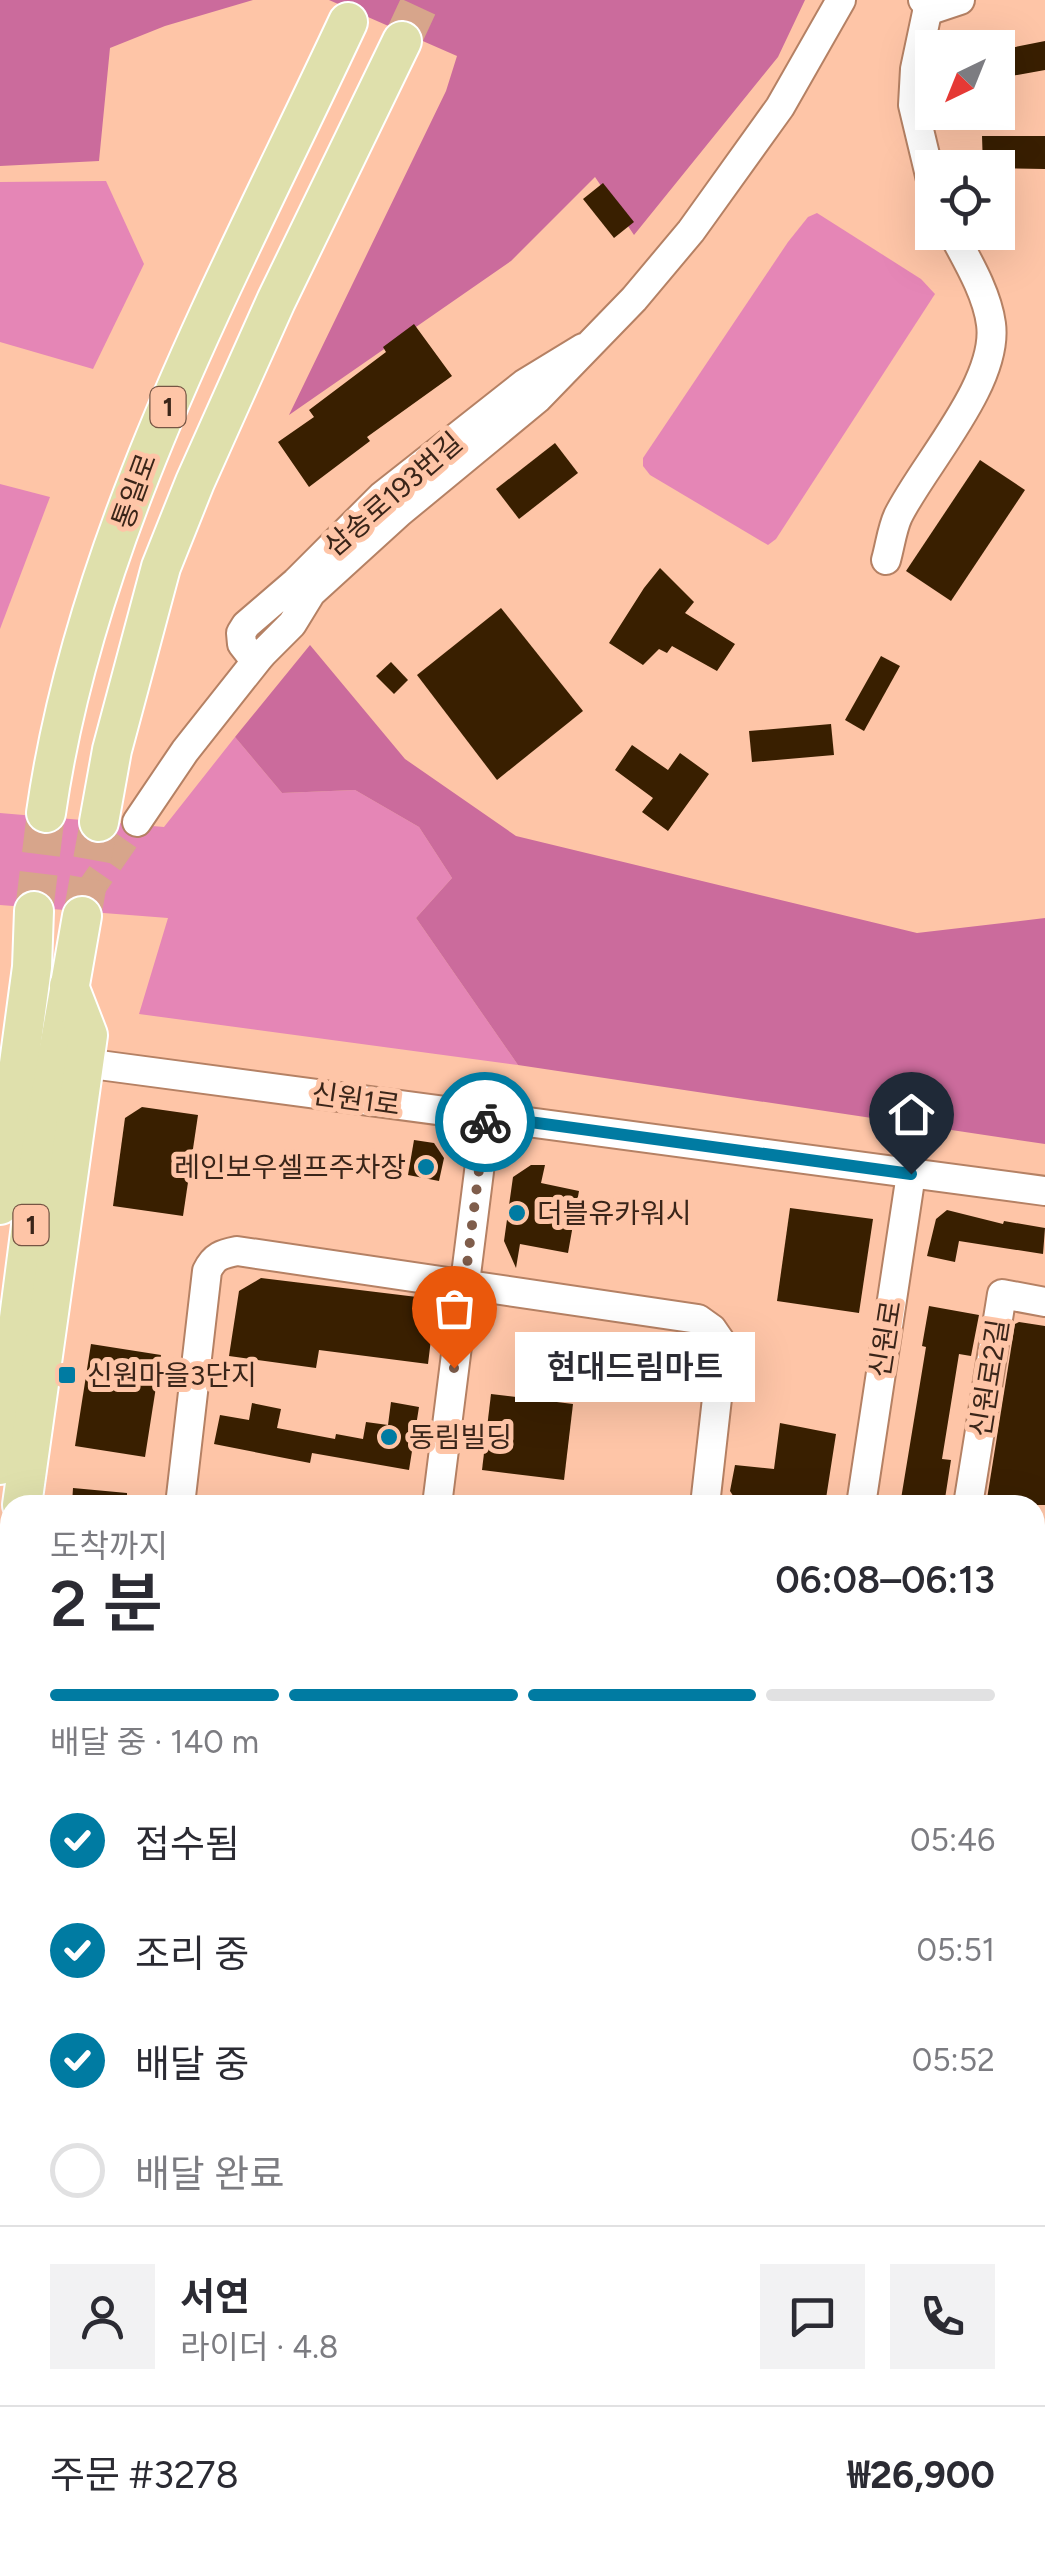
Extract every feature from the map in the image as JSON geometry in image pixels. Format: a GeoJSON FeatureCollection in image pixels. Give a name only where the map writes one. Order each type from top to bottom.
{"type":"FeatureCollection","features":[{"type":"Feature","properties":{"kind":"main road","name":"통일로"},"geometry":{"type":"LineString","coordinates":[[46,813],[68,695],[110,556],[155,434],[348,22]]}},
{"type":"Feature","properties":{"kind":"main road","name":"통일로"},"geometry":{"type":"LineString","coordinates":[[99,822],[112,750],[160,568],[276,301],[402,40]]}},
{"type":"Feature","properties":{"kind":"main road","name":"1"},"geometry":{"type":"LineString","coordinates":[[0,1205],[32,967],[34,911]]}},
{"type":"Feature","properties":{"kind":"main road","name":"1"},"geometry":{"type":"LineString","coordinates":[[0,1465],[40,1156],[82,916]]}},
{"type":"Feature","properties":{"kind":"main road"},"geometry":{"type":"LineString","coordinates":[[0,1044],[5,1010],[32,967]]}},
{"type":"Feature","properties":{"kind":"main road"},"geometry":{"type":"LineString","coordinates":[[23,1495],[88,1035],[68,986]]}},
{"type":"Feature","properties":{"kind":"street","name":"삼송로193번길"},"geometry":{"type":"LineString","coordinates":[[137,822],[185,751],[261,654],[249,653],[242,644],[241,633],[382,496],[524,384],[584,348],[634,299],[691,231],[780,107],[841,0]]}},
{"type":"Feature","properties":{"kind":"street"},"geometry":{"type":"LineString","coordinates":[[924,150],[913,106],[925,5],[960,0]]}},
{"type":"Feature","properties":{"kind":"street"},"geometry":{"type":"LineString","coordinates":[[886,560],[897,518],[958,424],[990,352],[991,325],[960,250]]}},
{"type":"Feature","properties":{"kind":"street","name":"신원1로"},"geometry":{"type":"LineString","coordinates":[[84,1063],[1045,1191]]}},
{"type":"Feature","properties":{"kind":"street"},"geometry":{"type":"LineString","coordinates":[[438,1495],[486,1116]]}},
{"type":"Feature","properties":{"kind":"street","name":"신원로"},"geometry":{"type":"LineString","coordinates":[[863,1495],[911,1174]]}},
{"type":"Feature","properties":{"kind":"street"},"geometry":{"type":"LineString","coordinates":[[181,1495],[207,1271],[212,1260],[221,1254],[238,1251],[698,1319],[712,1328],[723,1344],[706,1495]]}},
{"type":"Feature","properties":{"kind":"street","name":"신원로2길"},"geometry":{"type":"LineString","coordinates":[[970,1495],[1002,1294],[1045,1302]]}},
{"type":"Feature","properties":{"kind":"shaded area"},"geometry":{"type":"Polygon","coordinates":[[[0,0],[253,0],[165,26],[110,48],[99,161],[0,166],[0,0]]]}},
{"type":"Feature","properties":{"kind":"shaded area"},"geometry":{"type":"Polygon","coordinates":[[[329,0],[805,0],[778,57],[634,235],[595,177],[511,261],[289,415],[446,91],[457,56],[329,0]]]}},
{"type":"Feature","properties":{"kind":"shaded area"},"geometry":{"type":"Polygon","coordinates":[[[106,181],[144,264],[93,369],[0,342],[0,182],[106,181]]]}},
{"type":"Feature","properties":{"kind":"shaded area"},"geometry":{"type":"Polygon","coordinates":[[[817,213],[921,279],[935,294],[776,539],[768,545],[650,475],[643,466],[643,458],[788,242],[808,217],[817,213]]]}},
{"type":"Feature","properties":{"kind":"shaded area"},"geometry":{"type":"Polygon","coordinates":[[[0,484],[50,497],[0,629],[0,484]]]}},
{"type":"Feature","properties":{"kind":"shaded area"},"geometry":{"type":"Polygon","coordinates":[[[310,645],[405,759],[516,836],[917,933],[1045,918],[1045,1144],[518,1065],[416,918],[452,878],[419,827],[355,790],[282,793],[235,737],[310,645]]]}},
{"type":"Feature","properties":{"kind":"shaded area"},"geometry":{"type":"Polygon","coordinates":[[[235,737],[282,793],[355,790],[419,827],[452,878],[416,918],[518,1065],[139,1014],[168,918],[0,905],[0,813],[164,827],[235,737]]]}},
{"type":"Feature","properties":{"kind":"building"},"geometry":{"type":"Polygon","coordinates":[[[1045,41],[1045,70],[1015,75],[1015,47],[1045,41]]]}},
{"type":"Feature","properties":{"kind":"building"},"geometry":{"type":"Polygon","coordinates":[[[982,136],[1045,136],[1045,169],[1015,169],[1015,150],[982,150],[982,136]]]}},
{"type":"Feature","properties":{"kind":"building"},"geometry":{"type":"Polygon","coordinates":[[[603,183],[634,222],[614,238],[583,199],[603,183]]]}},
{"type":"Feature","properties":{"kind":"building"},"geometry":{"type":"Polygon","coordinates":[[[414,324],[452,376],[367,437],[370,441],[309,487],[278,442],[314,417],[309,410],[386,352],[383,347],[414,324]]]}},
{"type":"Feature","properties":{"kind":"building"},"geometry":{"type":"Polygon","coordinates":[[[555,443],[578,473],[519,519],[496,489],[555,443]]]}},
{"type":"Feature","properties":{"kind":"building"},"geometry":{"type":"Polygon","coordinates":[[[980,460],[1025,490],[951,601],[906,571],[980,460]]]}},
{"type":"Feature","properties":{"kind":"building"},"geometry":{"type":"Polygon","coordinates":[[[660,568],[694,602],[685,613],[735,644],[717,671],[672,646],[667,653],[659,649],[643,665],[609,643],[660,568]]]}},
{"type":"Feature","properties":{"kind":"building"},"geometry":{"type":"Polygon","coordinates":[[[501,608],[583,711],[497,780],[417,675],[501,608]]]}},
{"type":"Feature","properties":{"kind":"building"},"geometry":{"type":"Polygon","coordinates":[[[881,656],[900,666],[864,731],[845,720],[881,656]]]}},
{"type":"Feature","properties":{"kind":"building"},"geometry":{"type":"Polygon","coordinates":[[[391,662],[408,680],[394,694],[376,676],[391,662]]]}},
{"type":"Feature","properties":{"kind":"building"},"geometry":{"type":"Polygon","coordinates":[[[831,724],[834,755],[752,762],[749,731],[831,724]]]}},
{"type":"Feature","properties":{"kind":"building"},"geometry":{"type":"Polygon","coordinates":[[[632,745],[668,770],[680,753],[709,774],[668,831],[642,812],[653,798],[615,770],[632,745]]]}},
{"type":"Feature","properties":{"kind":"building"},"geometry":{"type":"Polygon","coordinates":[[[142,1107],[198,1115],[183,1216],[113,1206],[125,1118],[142,1107]]]}},
{"type":"Feature","properties":{"kind":"building","name":"레인보우셀프주차장"},"geometry":{"type":"Polygon","coordinates":[[[414,1140],[434,1143],[444,1158],[439,1181],[408,1175],[414,1140]]]}},
{"type":"Feature","properties":{"kind":"building"},"geometry":{"type":"Polygon","coordinates":[[[531,1165],[545,1165],[541,1183],[579,1191],[568,1253],[520,1244],[516,1268],[504,1241],[513,1177],[531,1165]]]}},
{"type":"Feature","properties":{"kind":"building"},"geometry":{"type":"Polygon","coordinates":[[[790,1208],[873,1219],[859,1313],[777,1301],[790,1208]]]}},
{"type":"Feature","properties":{"kind":"building"},"geometry":{"type":"Polygon","coordinates":[[[947,1210],[1003,1224],[1004,1221],[1045,1228],[1043,1254],[959,1241],[955,1262],[927,1256],[936,1219],[947,1210]]]}},
{"type":"Feature","properties":{"kind":"building"},"geometry":{"type":"Polygon","coordinates":[[[261,1278],[417,1297],[433,1323],[428,1364],[319,1350],[316,1368],[229,1356],[239,1291],[261,1278]]]}},
{"type":"Feature","properties":{"kind":"building"},"geometry":{"type":"Polygon","coordinates":[[[929,1306],[979,1315],[971,1356],[959,1354],[942,1459],[951,1460],[946,1495],[902,1495],[926,1347],[922,1346],[929,1306]]]}},
{"type":"Feature","properties":{"kind":"building"},"geometry":{"type":"Polygon","coordinates":[[[1015,1324],[1045,1326],[1045,1495],[988,1495],[1015,1324]]]}},
{"type":"Feature","properties":{"kind":"building"},"geometry":{"type":"Polygon","coordinates":[[[91,1344],[161,1355],[145,1457],[75,1446],[91,1344]]]}},
{"type":"Feature","properties":{"kind":"building"},"geometry":{"type":"Polygon","coordinates":[[[491,1394],[573,1404],[564,1480],[482,1470],[491,1394]]]}},
{"type":"Feature","properties":{"kind":"building"},"geometry":{"type":"Polygon","coordinates":[[[391,1402],[419,1407],[409,1470],[312,1453],[310,1463],[214,1444],[220,1415],[249,1420],[252,1403],[281,1409],[277,1428],[335,1439],[336,1434],[363,1439],[366,1422],[388,1425],[391,1402]]]}},
{"type":"Feature","properties":{"kind":"building"},"geometry":{"type":"Polygon","coordinates":[[[780,1423],[836,1434],[827,1495],[733,1495],[730,1491],[735,1465],[774,1469],[780,1423]]]}},
{"type":"Feature","properties":{"kind":"building"},"geometry":{"type":"Polygon","coordinates":[[[73,1488],[127,1493],[127,1495],[73,1495],[73,1488]]]}},
{"type":"Feature","properties":{"kind":"tunnel"},"geometry":{"type":"LineString","coordinates":[[402,41],[421,0]]}},
{"type":"Feature","properties":{"kind":"tunnel"},"geometry":{"type":"LineString","coordinates":[[34,911],[46,813]]}},
{"type":"Feature","properties":{"kind":"tunnel"},"geometry":{"type":"LineString","coordinates":[[82,916],[99,822]]}},
{"type":"Feature","properties":{"kind":"tunnel"},"geometry":{"type":"LineString","coordinates":[[85,897],[137,822]]}},
{"type":"Feature","properties":{"kind":"way so far"},"geometry":{"type":"LineString","coordinates":[[454,1368],[485,1122]]}},
{"type":"Feature","properties":{"kind":"place","name":"레인보우셀프주차장"},"geometry":{"type":"Point","coordinates":[426,1167]}},
{"type":"Feature","properties":{"kind":"place","name":"더블유카워시"},"geometry":{"type":"Point","coordinates":[517,1213]}},
{"type":"Feature","properties":{"kind":"place","name":"현대드림마트"},"geometry":{"type":"Point","coordinates":[454,1368]}},
{"type":"Feature","properties":{"kind":"place","name":"신원마을3단지"},"geometry":{"type":"Point","coordinates":[67,1375]}},
{"type":"Feature","properties":{"kind":"place","name":"동림빌딩"},"geometry":{"type":"Point","coordinates":[389,1437]}},
{"type":"Feature","properties":{"kind":"route"},"geometry":{"type":"LineString","coordinates":[[485,1122],[486,1116],[911,1174]]}}]}
